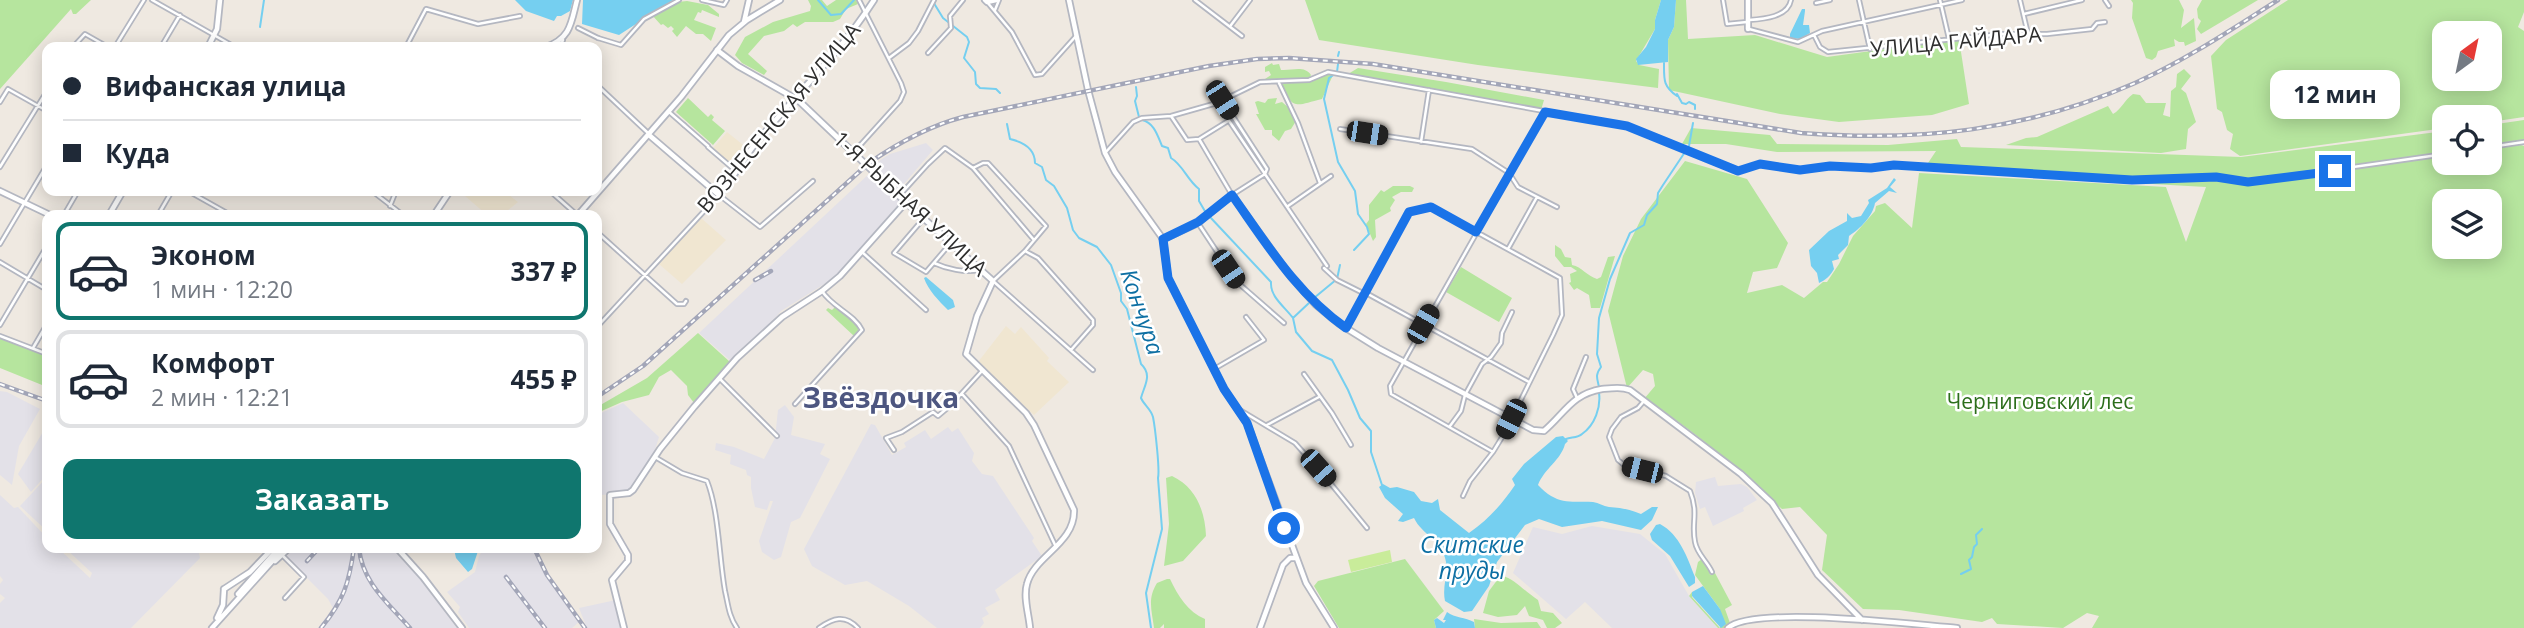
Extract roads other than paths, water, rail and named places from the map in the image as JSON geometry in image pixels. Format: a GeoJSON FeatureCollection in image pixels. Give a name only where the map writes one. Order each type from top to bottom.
{"type":"FeatureCollection","features":[{"type":"Feature","properties":{"kind":"street"},"geometry":{"type":"LineString","coordinates":[[118,42],[144,0]]}},
{"type":"Feature","properties":{"kind":"street"},"geometry":{"type":"LineString","coordinates":[[152,0],[227,42]]}},
{"type":"Feature","properties":{"kind":"street"},"geometry":{"type":"LineString","coordinates":[[211,42],[215,35],[220,0]]}},
{"type":"Feature","properties":{"kind":"street"},"geometry":{"type":"LineString","coordinates":[[561,42],[568,32],[577,0]]}},
{"type":"Feature","properties":{"kind":"street"},"geometry":{"type":"LineString","coordinates":[[579,28],[598,38],[621,45],[645,19],[679,0]]}},
{"type":"Feature","properties":{"kind":"street"},"geometry":{"type":"LineString","coordinates":[[702,0],[724,5],[727,0]]}},
{"type":"Feature","properties":{"kind":"street"},"geometry":{"type":"LineString","coordinates":[[743,23],[749,0]]}},
{"type":"Feature","properties":{"kind":"street"},"geometry":{"type":"LineString","coordinates":[[602,188],[649,135],[729,35],[780,0]]}},
{"type":"Feature","properties":{"kind":"street"},"geometry":{"type":"LineString","coordinates":[[856,150],[903,96],[903,88],[859,0]]}},
{"type":"Feature","properties":{"kind":"street","name":"ВОЗНЕСЕНСКАЯ УЛИЦА"},"geometry":{"type":"LineString","coordinates":[[602,321],[719,195],[757,142],[874,0]]}},
{"type":"Feature","properties":{"kind":"street"},"geometry":{"type":"LineString","coordinates":[[928,53],[952,25],[950,16],[963,0]]}},
{"type":"Feature","properties":{"kind":"street"},"geometry":{"type":"LineString","coordinates":[[986,1],[997,0],[995,12]]}},
{"type":"Feature","properties":{"kind":"street"},"geometry":{"type":"LineString","coordinates":[[1069,0],[1105,153],[1115,172],[1163,239],[1168,278],[1225,391],[1249,428],[1309,590],[1334,628]]}},
{"type":"Feature","properties":{"kind":"street"},"geometry":{"type":"LineString","coordinates":[[1195,0],[1242,36]]}},
{"type":"Feature","properties":{"kind":"street"},"geometry":{"type":"LineString","coordinates":[[1230,27],[1250,0]]}},
{"type":"Feature","properties":{"kind":"street"},"geometry":{"type":"LineString","coordinates":[[1723,0],[1727,24],[1784,12],[1791,2]]}},
{"type":"Feature","properties":{"kind":"street"},"geometry":{"type":"LineString","coordinates":[[1748,0],[1748,29],[1798,42],[1864,22],[1962,0]]}},
{"type":"Feature","properties":{"kind":"street"},"geometry":{"type":"LineString","coordinates":[[1816,3],[1830,0]]}},
{"type":"Feature","properties":{"kind":"street"},"geometry":{"type":"LineString","coordinates":[[1859,0],[1870,49]]}},
{"type":"Feature","properties":{"kind":"street"},"geometry":{"type":"LineString","coordinates":[[1940,0],[1949,39]]}},
{"type":"Feature","properties":{"kind":"street"},"geometry":{"type":"LineString","coordinates":[[2020,0],[2028,34]]}},
{"type":"Feature","properties":{"kind":"street"},"geometry":{"type":"LineString","coordinates":[[2024,15],[2082,0]]}},
{"type":"Feature","properties":{"kind":"street"},"geometry":{"type":"LineString","coordinates":[[2105,0],[2109,6]]}},
{"type":"Feature","properties":{"kind":"street"},"geometry":{"type":"LineString","coordinates":[[889,58],[905,47],[918,31],[932,1]]}},
{"type":"Feature","properties":{"kind":"street"},"geometry":{"type":"LineString","coordinates":[[986,1],[1012,32],[1032,72],[1039,76],[1076,36]]}},
{"type":"Feature","properties":{"kind":"street"},"geometry":{"type":"LineString","coordinates":[[409,42],[426,9],[478,24],[520,16]]}},
{"type":"Feature","properties":{"kind":"street"},"geometry":{"type":"LineString","coordinates":[[164,42],[180,15]]}},
{"type":"Feature","properties":{"kind":"street","name":"УЛИЦА ГАЙДАРА"},"geometry":{"type":"LineString","coordinates":[[1814,35],[1820,47],[1828,52],[1949,39],[2047,34],[2092,29],[2097,23],[2105,22]]}},
{"type":"Feature","properties":{"kind":"street"},"geometry":{"type":"LineString","coordinates":[[77,42],[83,35],[100,42]]}},
{"type":"Feature","properties":{"kind":"street","name":"1-Я РЫБНАЯ УЛИЦА"},"geometry":{"type":"LineString","coordinates":[[717,50],[738,66],[794,98],[856,150],[899,196],[1093,370]]}},
{"type":"Feature","properties":{"kind":"street"},"geometry":{"type":"LineString","coordinates":[[1105,153],[1133,122],[1142,118],[1171,116],[1217,103],[1260,82],[1309,80],[1328,72],[1627,126],[1738,171],[1760,164],[1800,170],[1830,166],[1871,168],[1894,165],[2132,180],[2216,177],[2248,182],[2432,156]]}},
{"type":"Feature","properties":{"kind":"street"},"geometry":{"type":"LineString","coordinates":[[1279,82],[1298,123],[1320,183]]}},
{"type":"Feature","properties":{"kind":"street"},"geometry":{"type":"LineString","coordinates":[[0,103],[8,89],[42,108]]}},
{"type":"Feature","properties":{"kind":"street"},"geometry":{"type":"LineString","coordinates":[[1421,142],[1429,89]]}},
{"type":"Feature","properties":{"kind":"street"},"geometry":{"type":"LineString","coordinates":[[602,90],[649,135],[760,227],[813,181]]}},
{"type":"Feature","properties":{"kind":"street"},"geometry":{"type":"LineString","coordinates":[[0,167],[42,99]]}},
{"type":"Feature","properties":{"kind":"street"},"geometry":{"type":"LineString","coordinates":[[1163,239],[1198,222],[1232,195],[1265,174],[1267,169],[1222,100]]}},
{"type":"Feature","properties":{"kind":"street"},"geometry":{"type":"LineString","coordinates":[[1217,103],[1336,279],[1530,383]]}},
{"type":"Feature","properties":{"kind":"street"},"geometry":{"type":"LineString","coordinates":[[668,111],[737,172]]}},
{"type":"Feature","properties":{"kind":"street"},"geometry":{"type":"LineString","coordinates":[[1493,452],[1391,394],[1390,386],[1545,112]]}},
{"type":"Feature","properties":{"kind":"street"},"geometry":{"type":"LineString","coordinates":[[1171,116],[1187,140],[1199,139],[1228,121]]}},
{"type":"Feature","properties":{"kind":"street"},"geometry":{"type":"LineString","coordinates":[[1340,128],[1472,149],[1510,173],[1518,187],[1557,207]]}},
{"type":"Feature","properties":{"kind":"street"},"geometry":{"type":"LineString","coordinates":[[1199,139],[1232,195],[1291,277],[1310,298],[1346,328],[1533,430],[1544,431],[1577,398],[1587,392],[1620,387],[1630,390],[1741,474],[1772,503],[1818,575],[1862,620]]}},
{"type":"Feature","properties":{"kind":"street"},"geometry":{"type":"LineString","coordinates":[[2502,145],[2524,142]]}},
{"type":"Feature","properties":{"kind":"street"},"geometry":{"type":"LineString","coordinates":[[899,196],[944,148],[973,168],[1034,241]]}},
{"type":"Feature","properties":{"kind":"street"},"geometry":{"type":"LineString","coordinates":[[973,168],[988,163],[1046,226],[1025,251],[993,281],[977,316],[966,354],[1026,413],[1073,509],[1072,525],[1028,580],[1026,592],[1030,628]]}},
{"type":"Feature","properties":{"kind":"street"},"geometry":{"type":"LineString","coordinates":[[0,244],[42,174]]}},
{"type":"Feature","properties":{"kind":"street"},"geometry":{"type":"LineString","coordinates":[[1288,206],[1331,176]]}},
{"type":"Feature","properties":{"kind":"street"},"geometry":{"type":"LineString","coordinates":[[0,191],[42,211]]}},
{"type":"Feature","properties":{"kind":"street"},"geometry":{"type":"LineString","coordinates":[[197,196],[221,210]]}},
{"type":"Feature","properties":{"kind":"street"},"geometry":{"type":"LineString","coordinates":[[378,196],[397,210]]}},
{"type":"Feature","properties":{"kind":"street"},"geometry":{"type":"LineString","coordinates":[[390,205],[394,196]]}},
{"type":"Feature","properties":{"kind":"street"},"geometry":{"type":"LineString","coordinates":[[556,196],[572,210]]}},
{"type":"Feature","properties":{"kind":"street"},"geometry":{"type":"LineString","coordinates":[[582,210],[595,196]]}},
{"type":"Feature","properties":{"kind":"street"},"geometry":{"type":"LineString","coordinates":[[1508,249],[1537,197]]}},
{"type":"Feature","properties":{"kind":"street"},"geometry":{"type":"LineString","coordinates":[[624,628],[612,580],[628,561],[628,555],[610,524],[610,495],[629,493],[694,407],[737,358],[782,317],[822,291],[862,252],[906,202]]}},
{"type":"Feature","properties":{"kind":"street"},"geometry":{"type":"LineString","coordinates":[[1346,328],[1409,212],[1431,207],[1560,278],[1562,315],[1493,452],[1470,481],[1463,496]]}},
{"type":"Feature","properties":{"kind":"street"},"geometry":{"type":"LineString","coordinates":[[924,218],[894,253],[926,272],[951,243]]}},
{"type":"Feature","properties":{"kind":"street"},"geometry":{"type":"LineString","coordinates":[[1198,222],[1237,282],[1284,323]]}},
{"type":"Feature","properties":{"kind":"street"},"geometry":{"type":"LineString","coordinates":[[602,236],[677,304],[686,302]]}},
{"type":"Feature","properties":{"kind":"street"},"geometry":{"type":"LineString","coordinates":[[1025,251],[1038,258],[1093,320],[1089,331],[1071,350]]}},
{"type":"Feature","properties":{"kind":"street"},"geometry":{"type":"LineString","coordinates":[[862,252],[926,310]]}},
{"type":"Feature","properties":{"kind":"street"},"geometry":{"type":"LineString","coordinates":[[0,325],[42,254]]}},
{"type":"Feature","properties":{"kind":"street"},"geometry":{"type":"LineString","coordinates":[[0,262],[42,287]]}},
{"type":"Feature","properties":{"kind":"street"},"geometry":{"type":"LineString","coordinates":[[934,262],[951,268],[980,270]]}},
{"type":"Feature","properties":{"kind":"street"},"geometry":{"type":"LineString","coordinates":[[795,404],[862,330],[858,323],[828,301],[822,291]]}},
{"type":"Feature","properties":{"kind":"street"},"geometry":{"type":"LineString","coordinates":[[1450,426],[1461,411],[1465,395],[1482,364],[1501,343],[1502,333],[1512,312]]}},
{"type":"Feature","properties":{"kind":"street"},"geometry":{"type":"LineString","coordinates":[[1214,369],[1264,340],[1246,317]]}},
{"type":"Feature","properties":{"kind":"street"},"geometry":{"type":"LineString","coordinates":[[33,348],[42,333]]}},
{"type":"Feature","properties":{"kind":"street"},"geometry":{"type":"LineString","coordinates":[[0,336],[42,352]]}},
{"type":"Feature","properties":{"kind":"street"},"geometry":{"type":"LineString","coordinates":[[1577,398],[1573,389],[1586,356]]}},
{"type":"Feature","properties":{"kind":"street"},"geometry":{"type":"LineString","coordinates":[[894,450],[886,438],[902,432],[933,412],[938,416],[982,371]]}},
{"type":"Feature","properties":{"kind":"street"},"geometry":{"type":"LineString","coordinates":[[1304,374],[1352,445]]}},
{"type":"Feature","properties":{"kind":"street"},"geometry":{"type":"LineString","coordinates":[[719,378],[777,436]]}},
{"type":"Feature","properties":{"kind":"street"},"geometry":{"type":"LineString","coordinates":[[962,394],[1009,446],[1056,547]]}},
{"type":"Feature","properties":{"kind":"street"},"geometry":{"type":"LineString","coordinates":[[1267,425],[1319,397]]}},
{"type":"Feature","properties":{"kind":"street"},"geometry":{"type":"LineString","coordinates":[[1644,401],[1638,408],[1621,417],[1612,429],[1609,437],[1618,460],[1624,465],[1666,476],[1690,491],[1696,509],[1695,542],[1700,556],[1712,572]]}},
{"type":"Feature","properties":{"kind":"street"},"geometry":{"type":"LineString","coordinates":[[1239,410],[1295,443],[1367,528]]}},
{"type":"Feature","properties":{"kind":"street"},"geometry":{"type":"LineString","coordinates":[[655,457],[682,472],[707,481],[730,614],[737,628]]}},
{"type":"Feature","properties":{"kind":"street"},"geometry":{"type":"LineString","coordinates":[[1260,628],[1289,541]]}},
{"type":"Feature","properties":{"kind":"street"},"geometry":{"type":"LineString","coordinates":[[223,589],[250,572],[268,553]]}},
{"type":"Feature","properties":{"kind":"street"},"geometry":{"type":"LineString","coordinates":[[210,628],[243,589],[279,553]]}},
{"type":"Feature","properties":{"kind":"street"},"geometry":{"type":"LineString","coordinates":[[259,576],[280,553]]}},
{"type":"Feature","properties":{"kind":"street"},"geometry":{"type":"LineString","coordinates":[[401,553],[462,628]]}},
{"type":"Feature","properties":{"kind":"street"},"geometry":{"type":"LineString","coordinates":[[210,628],[282,555],[304,577],[285,598]]}},
{"type":"Feature","properties":{"kind":"street"},"geometry":{"type":"LineString","coordinates":[[1283,565],[1290,558],[1296,558]]}},
{"type":"Feature","properties":{"kind":"street"},"geometry":{"type":"LineString","coordinates":[[223,589],[230,597],[243,589]]}},
{"type":"Feature","properties":{"kind":"street"},"geometry":{"type":"LineString","coordinates":[[223,589],[225,597],[234,601]]}},
{"type":"Feature","properties":{"kind":"street"},"geometry":{"type":"LineString","coordinates":[[217,618],[223,605],[223,589]]}},
{"type":"Feature","properties":{"kind":"street"},"geometry":{"type":"LineString","coordinates":[[1728,628],[1733,623],[1760,617],[1862,620],[1956,628]]}},
{"type":"Feature","properties":{"kind":"street"},"geometry":{"type":"LineString","coordinates":[[820,628],[836,618],[852,621],[858,628]]}},
{"type":"Feature","properties":{"kind":"water"},"geometry":{"type":"Polygon","coordinates":[[[515,0],[573,0],[570,11],[557,16],[554,21],[526,11],[515,0]]]}},
{"type":"Feature","properties":{"kind":"water"},"geometry":{"type":"Polygon","coordinates":[[[583,0],[673,0],[619,35],[582,24],[583,0]]]}},
{"type":"Feature","properties":{"kind":"water"},"geometry":{"type":"Polygon","coordinates":[[[1661,0],[1676,0],[1674,27],[1668,40],[1668,62],[1638,65],[1636,59],[1655,29],[1661,0]]]}},
{"type":"Feature","properties":{"kind":"water"},"geometry":{"type":"Polygon","coordinates":[[[1802,9],[1805,9],[1803,25],[1809,25],[1810,33],[1800,39],[1790,38],[1790,34],[1802,9]]]}},
{"type":"Feature","properties":{"kind":"water"},"geometry":{"type":"Polygon","coordinates":[[[1894,178],[1896,180],[1890,187],[1897,193],[1889,191],[1875,203],[1865,222],[1849,236],[1848,245],[1838,255],[1839,259],[1832,261],[1834,269],[1831,274],[1819,283],[1817,273],[1811,266],[1809,250],[1829,231],[1847,221],[1847,213],[1852,218],[1861,216],[1869,203],[1868,200],[1887,188],[1894,178]]]}},
{"type":"Feature","properties":{"kind":"water"},"geometry":{"type":"Polygon","coordinates":[[[924,278],[953,300],[955,307],[948,310],[941,303],[928,287],[924,278]]]}},
{"type":"Feature","properties":{"kind":"water","name":"Скитские пруды"},"geometry":{"type":"Polygon","coordinates":[[[1563,436],[1568,441],[1538,485],[1551,496],[1563,501],[1593,502],[1641,514],[1652,507],[1658,507],[1652,520],[1641,530],[1602,521],[1562,527],[1539,519],[1525,525],[1497,562],[1489,586],[1472,611],[1464,612],[1445,601],[1446,567],[1441,549],[1414,518],[1398,521],[1403,514],[1385,498],[1379,487],[1383,484],[1390,488],[1397,487],[1414,492],[1421,501],[1432,503],[1438,499],[1440,510],[1469,533],[1489,517],[1505,499],[1515,485],[1512,479],[1524,464],[1556,437],[1563,436]]]}},
{"type":"Feature","properties":{"kind":"water"},"geometry":{"type":"Polygon","coordinates":[[[1660,524],[1673,534],[1686,554],[1695,577],[1695,583],[1689,587],[1670,556],[1652,540],[1650,534],[1656,525],[1660,524]]]}},
{"type":"Feature","properties":{"kind":"water"},"geometry":{"type":"Polygon","coordinates":[[[455,553],[477,553],[472,569],[468,572],[455,553]]]}},
{"type":"Feature","properties":{"kind":"water"},"geometry":{"type":"Polygon","coordinates":[[[1703,586],[1720,609],[1726,624],[1721,628],[1692,596],[1692,592],[1703,586]]]}},
{"type":"Feature","properties":{"kind":"water"},"geometry":{"type":"Polygon","coordinates":[[[1447,612],[1474,622],[1475,628],[1436,628],[1434,620],[1437,618],[1444,623],[1447,612]]]}},
{"type":"Feature","properties":{"kind":"waterway"},"geometry":{"type":"LineString","coordinates":[[260,27],[264,0]]}},
{"type":"Feature","properties":{"kind":"waterway","name":"Кончура"},"geometry":{"type":"LineString","coordinates":[[818,0],[831,15],[841,14],[854,0]]}},
{"type":"Feature","properties":{"kind":"waterway","name":"Кончура"},"geometry":{"type":"LineString","coordinates":[[932,0],[943,18],[967,37],[969,42],[964,58],[975,72],[976,84],[980,88],[996,89],[1000,93]]}},
{"type":"Feature","properties":{"kind":"waterway"},"geometry":{"type":"LineString","coordinates":[[1338,56],[1339,52]]}},
{"type":"Feature","properties":{"kind":"waterway"},"geometry":{"type":"LineString","coordinates":[[1664,63],[1667,86],[1677,94],[1682,103],[1689,102],[1695,105],[1695,109]]}},
{"type":"Feature","properties":{"kind":"waterway"},"geometry":{"type":"LineString","coordinates":[[1337,72],[1338,64]]}},
{"type":"Feature","properties":{"kind":"waterway"},"geometry":{"type":"LineString","coordinates":[[1335,74],[1329,78],[1324,99],[1338,162],[1355,191],[1358,214],[1369,234],[1354,250]]}},
{"type":"Feature","properties":{"kind":"waterway"},"geometry":{"type":"LineString","coordinates":[[1136,87],[1135,101],[1139,117]]}},
{"type":"Feature","properties":{"kind":"waterway"},"geometry":{"type":"LineString","coordinates":[[1142,120],[1152,126],[1162,146],[1168,148],[1171,158],[1199,189],[1199,201],[1206,213]]}},
{"type":"Feature","properties":{"kind":"waterway"},"geometry":{"type":"LineString","coordinates":[[1599,387],[1599,318],[1610,279],[1630,233],[1644,225],[1647,215],[1657,204],[1658,193],[1689,146],[1693,123]]}},
{"type":"Feature","properties":{"kind":"waterway","name":"Кончура"},"geometry":{"type":"LineString","coordinates":[[1007,124],[1010,139],[1031,150],[1035,163],[1042,167],[1046,180],[1054,186],[1067,208],[1073,230],[1079,238],[1097,247],[1111,265],[1121,293],[1121,301],[1127,309],[1141,364],[1145,368],[1147,381],[1141,398],[1151,412],[1154,422],[1162,529],[1146,593],[1151,628]]}},
{"type":"Feature","properties":{"kind":"waterway"},"geometry":{"type":"LineString","coordinates":[[1210,217],[1271,282],[1275,297],[1293,318]]}},
{"type":"Feature","properties":{"kind":"waterway"},"geometry":{"type":"LineString","coordinates":[[1314,298],[1337,279],[1340,265]]}},
{"type":"Feature","properties":{"kind":"waterway"},"geometry":{"type":"LineString","coordinates":[[1310,302],[1293,318],[1296,332],[1312,351],[1332,360],[1360,418],[1371,431],[1371,452],[1382,485]]}},
{"type":"Feature","properties":{"kind":"waterway"},"geometry":{"type":"LineString","coordinates":[[1566,439],[1580,435],[1594,421],[1599,393]]}},
{"type":"Feature","properties":{"kind":"waterway"},"geometry":{"type":"LineString","coordinates":[[1961,574],[1971,569],[1969,560],[1977,544],[1976,535],[1982,529]]}},
{"type":"Feature","properties":{"kind":"railway"},"geometry":{"type":"LineString","coordinates":[[602,394],[643,366],[869,163],[914,136],[963,117],[1209,66],[1257,59],[1289,58],[1373,64],[1801,133],[1888,136],[1930,134],[2013,122],[2094,99],[2135,83],[2172,64],[2278,0]]}},
{"type":"Feature","properties":{"kind":"railway"},"geometry":{"type":"LineString","coordinates":[[755,280],[771,271]]}},
{"type":"Feature","properties":{"kind":"railway"},"geometry":{"type":"LineString","coordinates":[[0,384],[42,399]]}},
{"type":"Feature","properties":{"kind":"railway"},"geometry":{"type":"LineString","coordinates":[[307,561],[314,553]]}},
{"type":"Feature","properties":{"kind":"railway"},"geometry":{"type":"LineString","coordinates":[[321,628],[344,591],[353,553]]}},
{"type":"Feature","properties":{"kind":"railway"},"geometry":{"type":"LineString","coordinates":[[360,553],[371,582],[410,628]]}},
{"type":"Feature","properties":{"kind":"railway"},"geometry":{"type":"LineString","coordinates":[[536,553],[547,575],[585,628]]}},
{"type":"Feature","properties":{"kind":"railway"},"geometry":{"type":"LineString","coordinates":[[506,577],[545,628]]}},
{"type":"Feature","properties":{"kind":"district","name":"Звёздочка"},"geometry":{"type":"Point","coordinates":[881,398]}},
{"type":"Feature","properties":{"kind":"park label","name":"Черниговский лес"},"geometry":{"type":"Point","coordinates":[2040,402]}}]}
